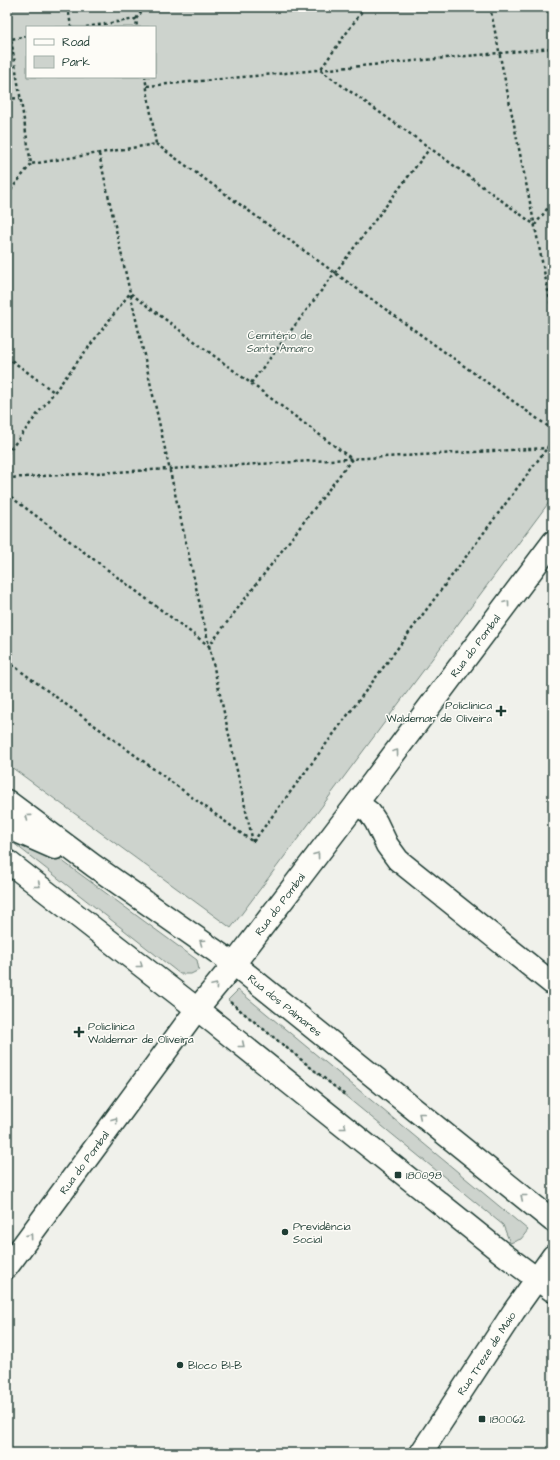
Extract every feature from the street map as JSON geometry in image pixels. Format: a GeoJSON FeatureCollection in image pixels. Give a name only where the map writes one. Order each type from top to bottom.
{"type":"FeatureCollection","features":[{"type":"Feature","properties":{"kind":"main road","name":"Rua do Pombal"},"geometry":{"type":"LineString","coordinates":[[7,1267],[197,1009],[234,964],[357,803],[553,542]]}},
{"type":"Feature","properties":{"kind":"main road","name":"Rua dos Palmares"},"geometry":{"type":"LineString","coordinates":[[7,801],[94,866],[234,964],[553,1221]]}},
{"type":"Feature","properties":{"kind":"main road"},"geometry":{"type":"LineString","coordinates":[[357,803],[370,813],[376,822],[386,845],[398,860],[553,984]]}},
{"type":"Feature","properties":{"kind":"main road"},"geometry":{"type":"LineString","coordinates":[[7,829],[14,830],[33,838],[94,866]]}},
{"type":"Feature","properties":{"kind":"main road"},"geometry":{"type":"LineString","coordinates":[[7,861],[197,1009],[544,1285]]}},
{"type":"Feature","properties":{"kind":"main road","name":"Rua Treze de Maio"},"geometry":{"type":"LineString","coordinates":[[421,1453],[514,1311],[544,1285],[553,1256]]}},
{"type":"Feature","properties":{"kind":"path"},"geometry":{"type":"LineString","coordinates":[[68,7],[72,26]]}},
{"type":"Feature","properties":{"kind":"path"},"geometry":{"type":"LineString","coordinates":[[137,26],[136,19],[145,7]]}},
{"type":"Feature","properties":{"kind":"path"},"geometry":{"type":"LineString","coordinates":[[320,70],[365,7]]}},
{"type":"Feature","properties":{"kind":"path"},"geometry":{"type":"LineString","coordinates":[[490,7],[553,315]]}},
{"type":"Feature","properties":{"kind":"path"},"geometry":{"type":"LineString","coordinates":[[92,26],[136,19]]}},
{"type":"Feature","properties":{"kind":"path"},"geometry":{"type":"LineString","coordinates":[[7,36],[11,39],[31,164]]}},
{"type":"Feature","properties":{"kind":"path"},"geometry":{"type":"LineString","coordinates":[[11,39],[26,36]]}},
{"type":"Feature","properties":{"kind":"path"},"geometry":{"type":"LineString","coordinates":[[147,86],[553,48]]}},
{"type":"Feature","properties":{"kind":"path"},"geometry":{"type":"LineString","coordinates":[[320,70],[535,225]]}},
{"type":"Feature","properties":{"kind":"path"},"geometry":{"type":"LineString","coordinates":[[145,78],[156,144],[553,430]]}},
{"type":"Feature","properties":{"kind":"path"},"geometry":{"type":"LineString","coordinates":[[7,99],[20,98]]}},
{"type":"Feature","properties":{"kind":"path"},"geometry":{"type":"LineString","coordinates":[[7,195],[31,164],[156,144]]}},
{"type":"Feature","properties":{"kind":"path"},"geometry":{"type":"LineString","coordinates":[[251,383],[430,148]]}},
{"type":"Feature","properties":{"kind":"path"},"geometry":{"type":"LineString","coordinates":[[99,154],[253,842]]}},
{"type":"Feature","properties":{"kind":"path"},"geometry":{"type":"LineString","coordinates":[[535,225],[553,201]]}},
{"type":"Feature","properties":{"kind":"path"},"geometry":{"type":"LineString","coordinates":[[130,292],[352,459]]}},
{"type":"Feature","properties":{"kind":"path"},"geometry":{"type":"LineString","coordinates":[[7,454],[130,292]]}},
{"type":"Feature","properties":{"kind":"path"},"geometry":{"type":"LineString","coordinates":[[7,357],[54,392]]}},
{"type":"Feature","properties":{"kind":"path"},"geometry":{"type":"LineString","coordinates":[[253,842],[553,440]]}},
{"type":"Feature","properties":{"kind":"path"},"geometry":{"type":"LineString","coordinates":[[7,478],[547,448]]}},
{"type":"Feature","properties":{"kind":"path"},"geometry":{"type":"LineString","coordinates":[[209,646],[352,459]]}},
{"type":"Feature","properties":{"kind":"path"},"geometry":{"type":"LineString","coordinates":[[7,494],[209,646]]}},
{"type":"Feature","properties":{"kind":"path"},"geometry":{"type":"LineString","coordinates":[[7,661],[253,842]]}},
{"type":"Feature","properties":{"kind":"green space","name":"Cemitério de Santo Amaro"},"geometry":{"type":"Polygon","coordinates":[[[7,7],[553,7],[553,497],[231,928],[7,764],[7,7]]]}},
{"type":"Feature","properties":{"kind":"green space"},"geometry":{"type":"Polygon","coordinates":[[[16,827],[197,960],[199,970],[191,974],[180,974],[7,838],[16,827]]]}},
{"type":"Feature","properties":{"kind":"green space"},"geometry":{"type":"Polygon","coordinates":[[[238,990],[528,1230],[521,1239],[510,1243],[503,1225],[228,1000],[238,990]]]}},
{"type":"Feature","properties":{"kind":"place","name":"Policlinica Waldemar de Oliveira"},"geometry":{"type":"Point","coordinates":[501,711]}},
{"type":"Feature","properties":{"kind":"place","name":"Policlínica Waldemar de Oliveira"},"geometry":{"type":"Point","coordinates":[79,1032]}},
{"type":"Feature","properties":{"kind":"place","name":"180098"},"geometry":{"type":"Point","coordinates":[398,1175]}},
{"type":"Feature","properties":{"kind":"place","name":"Previdência Social"},"geometry":{"type":"Point","coordinates":[285,1232]}},
{"type":"Feature","properties":{"kind":"place","name":"Bloco Bl-B"},"geometry":{"type":"Point","coordinates":[180,1365]}},
{"type":"Feature","properties":{"kind":"place","name":"180062"},"geometry":{"type":"Point","coordinates":[482,1419]}}]}
